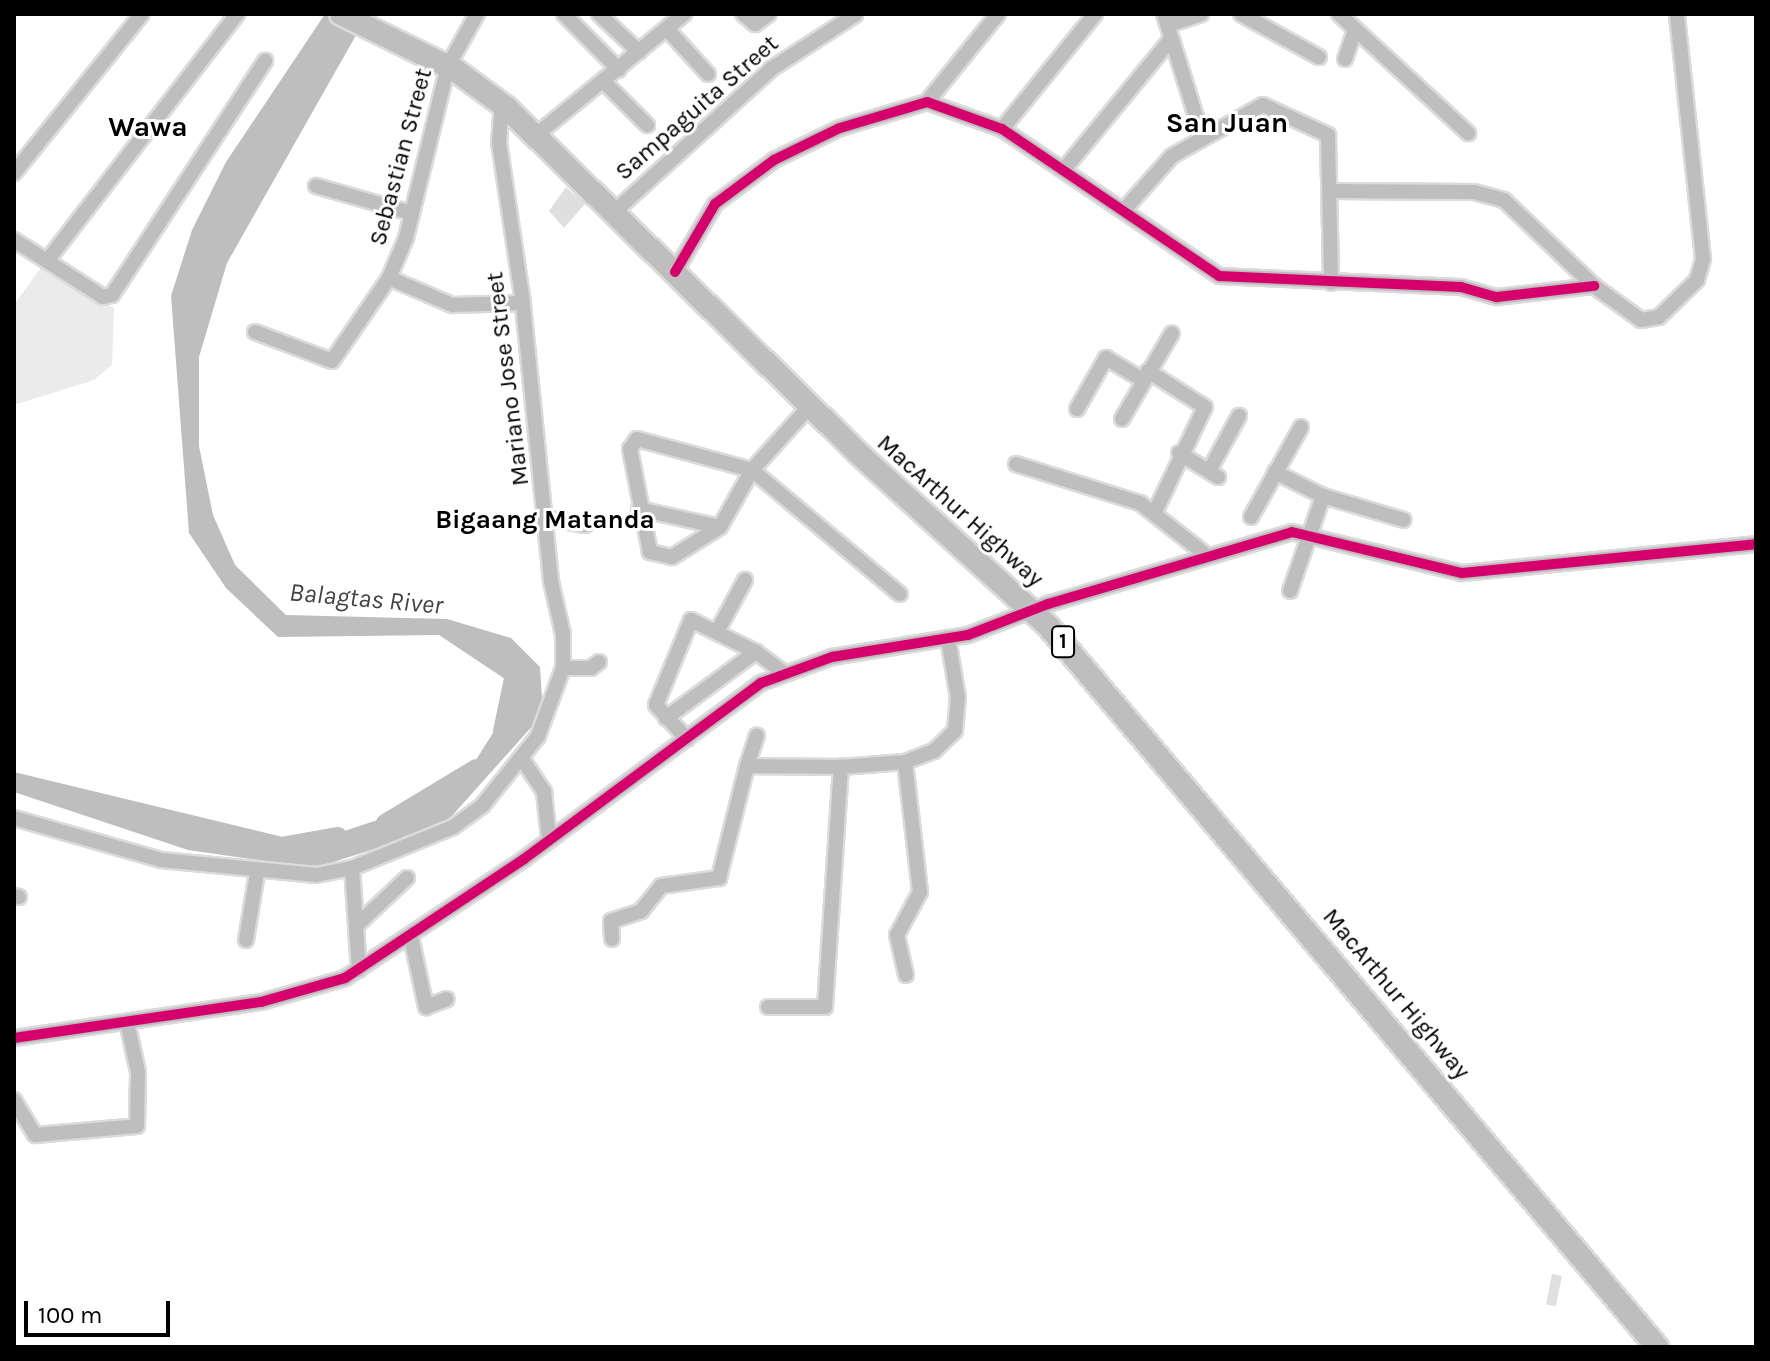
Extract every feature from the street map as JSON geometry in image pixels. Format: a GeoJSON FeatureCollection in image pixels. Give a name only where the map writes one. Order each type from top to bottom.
{"type":"FeatureCollection","features":[{"type":"Feature","properties":{"kind":"highway","name":"MacArthur Highway"},"geometry":{"type":"LineString","coordinates":[[341,14],[448,66],[502,103],[809,407],[1031,610],[1230,834],[1657,1347]]}},
{"type":"Feature","properties":{"kind":"street"},"geometry":{"type":"LineString","coordinates":[[14,173],[142,14]]}},
{"type":"Feature","properties":{"kind":"street"},"geometry":{"type":"LineString","coordinates":[[47,261],[237,14]]}},
{"type":"Feature","properties":{"kind":"street","name":"Sebastian Street"},"geometry":{"type":"LineString","coordinates":[[255,332],[332,361],[389,278],[411,213],[448,66],[477,14]]}},
{"type":"Feature","properties":{"kind":"street"},"geometry":{"type":"LineString","coordinates":[[564,14],[619,70]]}},
{"type":"Feature","properties":{"kind":"street"},"geometry":{"type":"LineString","coordinates":[[599,14],[639,52]]}},
{"type":"Feature","properties":{"kind":"street"},"geometry":{"type":"LineString","coordinates":[[743,14],[755,24],[769,14]]}},
{"type":"Feature","properties":{"kind":"street"},"geometry":{"type":"LineString","coordinates":[[675,272],[715,204],[774,160],[840,128],[927,102],[998,14]]}},
{"type":"Feature","properties":{"kind":"street"},"geometry":{"type":"LineString","coordinates":[[1002,129],[1095,14]]}},
{"type":"Feature","properties":{"kind":"street"},"geometry":{"type":"LineString","coordinates":[[1066,167],[1167,26],[1201,14]]}},
{"type":"Feature","properties":{"kind":"street"},"geometry":{"type":"LineString","coordinates":[[1241,14],[1319,57]]}},
{"type":"Feature","properties":{"kind":"street"},"geometry":{"type":"LineString","coordinates":[[1339,14],[1468,133]]}},
{"type":"Feature","properties":{"kind":"street"},"geometry":{"type":"LineString","coordinates":[[1331,191],[1474,192],[1504,200],[1594,286],[1648,321],[1676,304],[1702,268],[1677,14]]}},
{"type":"Feature","properties":{"kind":"street","name":"Sampaguita Street"},"geometry":{"type":"LineString","coordinates":[[613,213],[771,69],[855,15]]}},
{"type":"Feature","properties":{"kind":"street"},"geometry":{"type":"LineString","coordinates":[[535,136],[619,70],[674,20],[708,74]]}},
{"type":"Feature","properties":{"kind":"street"},"geometry":{"type":"LineString","coordinates":[[1167,26],[1202,136]]}},
{"type":"Feature","properties":{"kind":"street"},"geometry":{"type":"LineString","coordinates":[[1345,59],[1355,30]]}},
{"type":"Feature","properties":{"kind":"street"},"geometry":{"type":"LineString","coordinates":[[14,240],[103,297],[112,295],[265,61]]}},
{"type":"Feature","properties":{"kind":"street"},"geometry":{"type":"LineString","coordinates":[[604,82],[647,125]]}},
{"type":"Feature","properties":{"kind":"street"},"geometry":{"type":"LineString","coordinates":[[927,102],[1002,129],[1066,167],[1219,276],[1461,287],[1497,297],[1594,286]]}},
{"type":"Feature","properties":{"kind":"street","name":"Mariano Jose Street"},"geometry":{"type":"LineString","coordinates":[[14,818],[139,855],[257,873],[352,868],[453,827],[482,806],[522,759],[547,720],[563,668],[523,303],[499,143],[502,103]]}},
{"type":"Feature","properties":{"kind":"street"},"geometry":{"type":"LineString","coordinates":[[1124,210],[1159,166],[1253,105],[1317,124],[1330,143],[1331,283]]}},
{"type":"Feature","properties":{"kind":"street"},"geometry":{"type":"LineString","coordinates":[[316,186],[411,213]]}},
{"type":"Feature","properties":{"kind":"street"},"geometry":{"type":"LineString","coordinates":[[389,278],[452,305],[523,303]]}},
{"type":"Feature","properties":{"kind":"street"},"geometry":{"type":"LineString","coordinates":[[1122,419],[1144,375],[1172,333]]}},
{"type":"Feature","properties":{"kind":"street"},"geometry":{"type":"LineString","coordinates":[[1077,409],[1106,358],[1205,407],[1179,453],[1155,512]]}},
{"type":"Feature","properties":{"kind":"street"},"geometry":{"type":"LineString","coordinates":[[809,407],[752,470],[720,527],[660,558],[646,543],[632,440],[752,470],[900,594]]}},
{"type":"Feature","properties":{"kind":"street"},"geometry":{"type":"LineString","coordinates":[[1179,453],[1214,474],[1239,416]]}},
{"type":"Feature","properties":{"kind":"street"},"geometry":{"type":"LineString","coordinates":[[1251,517],[1301,427]]}},
{"type":"Feature","properties":{"kind":"street"},"geometry":{"type":"LineString","coordinates":[[1016,464],[1124,496],[1155,512],[1205,554]]}},
{"type":"Feature","properties":{"kind":"street"},"geometry":{"type":"LineString","coordinates":[[1275,472],[1323,496],[1404,520]]}},
{"type":"Feature","properties":{"kind":"street"},"geometry":{"type":"LineString","coordinates":[[1290,591],[1306,531],[1323,496]]}},
{"type":"Feature","properties":{"kind":"street"},"geometry":{"type":"LineString","coordinates":[[639,509],[720,527]]}},
{"type":"Feature","properties":{"kind":"street"},"geometry":{"type":"LineString","coordinates":[[545,518],[585,525]]}},
{"type":"Feature","properties":{"kind":"street"},"geometry":{"type":"LineString","coordinates":[[14,1038],[296,995],[359,970],[411,937],[783,672],[848,653],[948,638],[1205,554],[1306,531],[1462,573],[1756,544]]}},
{"type":"Feature","properties":{"kind":"street"},"geometry":{"type":"LineString","coordinates":[[718,630],[745,580]]}},
{"type":"Feature","properties":{"kind":"street"},"geometry":{"type":"LineString","coordinates":[[687,739],[656,705],[691,620],[718,630],[783,672]]}},
{"type":"Feature","properties":{"kind":"street"},"geometry":{"type":"LineString","coordinates":[[747,766],[841,767],[905,762],[934,751],[959,724],[948,638]]}},
{"type":"Feature","properties":{"kind":"street"},"geometry":{"type":"LineString","coordinates":[[666,718],[756,652]]}},
{"type":"Feature","properties":{"kind":"street"},"geometry":{"type":"LineString","coordinates":[[563,668],[591,668],[599,662]]}},
{"type":"Feature","properties":{"kind":"street"},"geometry":{"type":"LineString","coordinates":[[612,939],[611,921],[641,911],[661,886],[719,878],[757,736]]}},
{"type":"Feature","properties":{"kind":"street"},"geometry":{"type":"LineString","coordinates":[[522,759],[544,792],[549,839]]}},
{"type":"Feature","properties":{"kind":"street"},"geometry":{"type":"LineString","coordinates":[[905,762],[920,892],[897,935],[906,975]]}},
{"type":"Feature","properties":{"kind":"street"},"geometry":{"type":"LineString","coordinates":[[768,1007],[825,1007],[841,767]]}},
{"type":"Feature","properties":{"kind":"street"},"geometry":{"type":"LineString","coordinates":[[352,868],[359,970]]}},
{"type":"Feature","properties":{"kind":"street"},"geometry":{"type":"LineString","coordinates":[[246,940],[257,873]]}},
{"type":"Feature","properties":{"kind":"street"},"geometry":{"type":"LineString","coordinates":[[356,926],[407,878]]}},
{"type":"Feature","properties":{"kind":"street"},"geometry":{"type":"LineString","coordinates":[[411,937],[426,1007],[447,999]]}},
{"type":"Feature","properties":{"kind":"street"},"geometry":{"type":"LineString","coordinates":[[14,1100],[35,1135],[137,1126],[139,1081],[127,1022]]}},
{"type":"Feature","properties":{"kind":"shaded area"},"geometry":{"type":"Polygon","coordinates":[[[325,14],[368,14],[227,263],[199,357],[199,446],[213,515],[235,565],[286,615],[447,619],[511,638],[540,667],[543,714],[442,827],[315,868],[188,850],[14,792],[14,772],[308,843],[432,802],[474,763],[510,706],[508,681],[439,635],[278,637],[226,588],[189,533],[171,296],[192,230],[226,162],[325,14]]]}},
{"type":"Feature","properties":{"kind":"shaded area"},"geometry":{"type":"Polygon","coordinates":[[[42,266],[114,308],[112,365],[94,380],[14,405],[14,305],[42,266]]]}},
{"type":"Feature","properties":{"kind":"building"},"geometry":{"type":"Polygon","coordinates":[[[566,187],[585,204],[564,228],[549,211],[566,187]]]}},
{"type":"Feature","properties":{"kind":"building"},"geometry":{"type":"Polygon","coordinates":[[[1552,1274],[1562,1276],[1556,1306],[1546,1304],[1552,1274]]]}},
{"type":"Feature","properties":{"kind":"waterway","name":"Balagtas River"},"geometry":{"type":"LineString","coordinates":[[502,731],[514,674]]}},
{"type":"Feature","properties":{"kind":"waterway","name":"Balagtas River"},"geometry":{"type":"LineString","coordinates":[[385,823],[476,768]]}},
{"type":"Feature","properties":{"kind":"waterway","name":"Balagtas River"},"geometry":{"type":"LineString","coordinates":[[281,846],[338,836]]}},
{"type":"Feature","properties":{"kind":"cycle path"},"geometry":{"type":"LineString","coordinates":[[675,272],[715,204],[774,160],[840,128],[927,102],[1002,129],[1219,276],[1461,287],[1497,297],[1594,286]]}},
{"type":"Feature","properties":{"kind":"cycle path"},"geometry":{"type":"LineString","coordinates":[[14,1038],[261,1002],[345,978],[524,859],[761,683],[832,657],[968,635],[1048,604],[1292,532],[1462,573],[1756,544]]}},
{"type":"Feature","properties":{"kind":"district","name":"San Juan"},"geometry":{"type":"Point","coordinates":[1227,123]}},
{"type":"Feature","properties":{"kind":"district","name":"Wawa"},"geometry":{"type":"Point","coordinates":[148,127]}},
{"type":"Feature","properties":{"kind":"district","name":"Bigaang Matanda"},"geometry":{"type":"Point","coordinates":[545,520]}}]}
